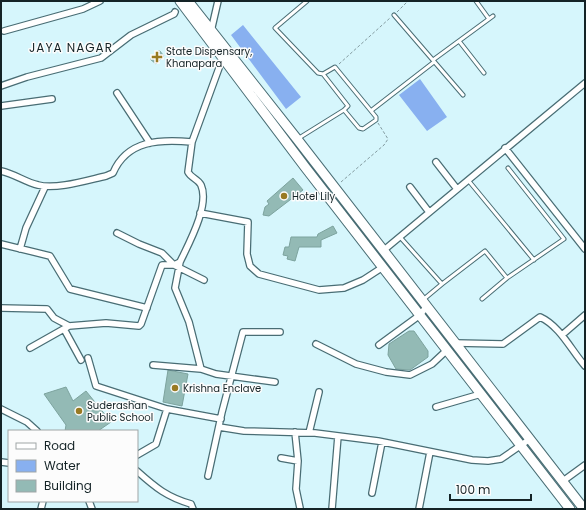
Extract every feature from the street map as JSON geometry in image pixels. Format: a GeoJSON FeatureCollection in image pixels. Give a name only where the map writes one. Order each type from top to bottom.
{"type":"FeatureCollection","features":[{"type":"Feature","properties":{"kind":"main road"},"geometry":{"type":"LineString","coordinates":[[174,1],[217,55],[226,55],[298,139],[584,509]]}},
{"type":"Feature","properties":{"kind":"main road"},"geometry":{"type":"LineString","coordinates":[[180,1],[213,35],[229,47],[226,55]]}},
{"type":"Feature","properties":{"kind":"main road"},"geometry":{"type":"LineString","coordinates":[[188,1],[213,35]]}},
{"type":"Feature","properties":{"kind":"main road"},"geometry":{"type":"LineString","coordinates":[[193,1],[226,55],[383,267],[570,509]]}},
{"type":"Feature","properties":{"kind":"street"},"geometry":{"type":"LineString","coordinates":[[4,31],[83,9],[100,1]]}},
{"type":"Feature","properties":{"kind":"street"},"geometry":{"type":"LineString","coordinates":[[213,35],[218,1]]}},
{"type":"Feature","properties":{"kind":"street"},"geometry":{"type":"LineString","coordinates":[[1,86],[27,77],[101,58],[131,35],[174,14],[175,12]]}},
{"type":"Feature","properties":{"kind":"street"},"geometry":{"type":"LineString","coordinates":[[201,369],[189,322],[175,288],[178,264],[200,213],[204,198],[200,183],[188,172],[192,142],[226,55]]}},
{"type":"Feature","properties":{"kind":"street"},"geometry":{"type":"LineString","coordinates":[[384,250],[585,83]]}},
{"type":"Feature","properties":{"kind":"street"},"geometry":{"type":"LineString","coordinates":[[117,93],[150,143]]}},
{"type":"Feature","properties":{"kind":"street"},"geometry":{"type":"LineString","coordinates":[[1,106],[52,99]]}},
{"type":"Feature","properties":{"kind":"street"},"geometry":{"type":"LineString","coordinates":[[1,171],[15,174],[37,185],[45,187],[106,176],[113,173],[116,164],[128,151],[150,143],[192,142]]}},
{"type":"Feature","properties":{"kind":"street"},"geometry":{"type":"LineString","coordinates":[[505,148],[585,249]]}},
{"type":"Feature","properties":{"kind":"street"},"geometry":{"type":"LineString","coordinates":[[436,162],[457,189]]}},
{"type":"Feature","properties":{"kind":"street"},"geometry":{"type":"LineString","coordinates":[[20,248],[26,228],[45,187]]}},
{"type":"Feature","properties":{"kind":"street"},"geometry":{"type":"LineString","coordinates":[[410,187],[429,212]]}},
{"type":"Feature","properties":{"kind":"street"},"geometry":{"type":"LineString","coordinates":[[200,213],[248,222],[247,254],[250,266],[259,274],[320,290],[344,288],[363,280],[383,267]]}},
{"type":"Feature","properties":{"kind":"street"},"geometry":{"type":"LineString","coordinates":[[117,233],[162,253],[204,280]]}},
{"type":"Feature","properties":{"kind":"street"},"geometry":{"type":"LineString","coordinates":[[1,244],[50,256],[70,289],[147,308]]}},
{"type":"Feature","properties":{"kind":"street"},"geometry":{"type":"LineString","coordinates":[[30,348],[66,328],[106,323],[139,326],[162,265],[178,264]]}},
{"type":"Feature","properties":{"kind":"street"},"geometry":{"type":"LineString","coordinates":[[379,345],[420,315],[425,303]]}},
{"type":"Feature","properties":{"kind":"street"},"geometry":{"type":"LineString","coordinates":[[1,308],[47,309],[54,318],[66,328],[81,360]]}},
{"type":"Feature","properties":{"kind":"street"},"geometry":{"type":"LineString","coordinates":[[562,335],[585,315]]}},
{"type":"Feature","properties":{"kind":"street"},"geometry":{"type":"LineString","coordinates":[[456,343],[503,344],[540,317],[549,321],[562,335],[585,366]]}},
{"type":"Feature","properties":{"kind":"street"},"geometry":{"type":"LineString","coordinates":[[208,476],[220,419],[243,332],[280,332]]}},
{"type":"Feature","properties":{"kind":"street"},"geometry":{"type":"LineString","coordinates":[[316,344],[356,364],[386,372],[410,375],[432,364],[447,350]]}},
{"type":"Feature","properties":{"kind":"street"},"geometry":{"type":"LineString","coordinates":[[88,358],[96,386],[167,409],[220,419]]}},
{"type":"Feature","properties":{"kind":"street"},"geometry":{"type":"LineString","coordinates":[[153,365],[201,369],[206,372],[275,382]]}},
{"type":"Feature","properties":{"kind":"street"},"geometry":{"type":"LineString","coordinates":[[310,433],[319,392]]}},
{"type":"Feature","properties":{"kind":"street"},"geometry":{"type":"LineString","coordinates":[[436,407],[481,394]]}},
{"type":"Feature","properties":{"kind":"street"},"geometry":{"type":"LineString","coordinates":[[1,409],[27,422],[36,430]]}},
{"type":"Feature","properties":{"kind":"street"},"geometry":{"type":"LineString","coordinates":[[138,454],[156,444],[167,409]]}},
{"type":"Feature","properties":{"kind":"street"},"geometry":{"type":"LineString","coordinates":[[219,427],[244,431],[295,432],[338,436],[382,442],[472,460],[488,461],[500,459],[530,439]]}},
{"type":"Feature","properties":{"kind":"street"},"geometry":{"type":"LineString","coordinates":[[295,432],[298,461],[296,489],[300,508]]}},
{"type":"Feature","properties":{"kind":"street"},"geometry":{"type":"LineString","coordinates":[[332,509],[338,436]]}},
{"type":"Feature","properties":{"kind":"street"},"geometry":{"type":"LineString","coordinates":[[372,493],[382,442]]}},
{"type":"Feature","properties":{"kind":"street"},"geometry":{"type":"LineString","coordinates":[[419,509],[430,452]]}},
{"type":"Feature","properties":{"kind":"street"},"geometry":{"type":"LineString","coordinates":[[281,458],[298,461]]}},
{"type":"Feature","properties":{"kind":"street"},"geometry":{"type":"LineString","coordinates":[[563,481],[585,465]]}},
{"type":"Feature","properties":{"kind":"street"},"geometry":{"type":"LineString","coordinates":[[138,472],[160,491],[175,500],[192,504],[193,509]]}},
{"type":"Feature","properties":{"kind":"lane"},"geometry":{"type":"LineString","coordinates":[[298,139],[348,106],[323,74],[318,73],[312,68],[275,28],[307,1]]}},
{"type":"Feature","properties":{"kind":"lane"},"geometry":{"type":"LineString","coordinates":[[476,1],[489,19]]}},
{"type":"Feature","properties":{"kind":"lane"},"geometry":{"type":"LineString","coordinates":[[394,15],[462,95]]}},
{"type":"Feature","properties":{"kind":"lane"},"geometry":{"type":"LineString","coordinates":[[372,110],[493,16]]}},
{"type":"Feature","properties":{"kind":"lane"},"geometry":{"type":"LineString","coordinates":[[459,41],[484,73]]}},
{"type":"Feature","properties":{"kind":"lane"},"geometry":{"type":"LineString","coordinates":[[323,74],[335,67],[372,110],[375,114],[376,120],[363,129],[359,128],[344,110]]}},
{"type":"Feature","properties":{"kind":"lane"},"geometry":{"type":"LineString","coordinates":[[482,299],[508,278],[564,239],[508,168]]}},
{"type":"Feature","properties":{"kind":"lane"},"geometry":{"type":"LineString","coordinates":[[468,180],[534,260]]}},
{"type":"Feature","properties":{"kind":"lane"},"geometry":{"type":"LineString","coordinates":[[400,237],[442,284]]}},
{"type":"Feature","properties":{"kind":"lane"},"geometry":{"type":"LineString","coordinates":[[425,303],[442,284],[484,251],[508,278]]}},
{"type":"Feature","properties":{"kind":"path"},"geometry":{"type":"LineString","coordinates":[[335,67],[408,1]]}},
{"type":"Feature","properties":{"kind":"path"},"geometry":{"type":"LineString","coordinates":[[341,182],[384,145],[388,139],[376,120]]}},
{"type":"Feature","properties":{"kind":"water"},"geometry":{"type":"Polygon","coordinates":[[[243,25],[301,97],[286,109],[231,35],[243,25]]]}},
{"type":"Feature","properties":{"kind":"water"},"geometry":{"type":"Polygon","coordinates":[[[420,79],[447,117],[427,131],[399,95],[420,79]]]}},
{"type":"Feature","properties":{"kind":"building"},"geometry":{"type":"Polygon","coordinates":[[[159,50],[164,56],[156,64],[150,59],[159,50]]]}},
{"type":"Feature","properties":{"kind":"building","name":"Hotel Lily"},"geometry":{"type":"Polygon","coordinates":[[[293,178],[303,190],[269,216],[263,215],[265,207],[269,204],[267,201],[293,178]]]}},
{"type":"Feature","properties":{"kind":"building"},"geometry":{"type":"Polygon","coordinates":[[[333,226],[337,233],[321,240],[321,247],[299,247],[295,261],[287,259],[288,256],[283,255],[285,247],[289,247],[291,237],[317,237],[318,234],[333,226]]]}},
{"type":"Feature","properties":{"kind":"building"},"geometry":{"type":"Polygon","coordinates":[[[409,331],[414,331],[428,351],[428,357],[410,370],[396,369],[388,355],[389,344],[409,331]]]}},
{"type":"Feature","properties":{"kind":"building","name":"Krishna Enclave"},"geometry":{"type":"Polygon","coordinates":[[[168,370],[188,374],[182,406],[163,402],[168,370]]]}},
{"type":"Feature","properties":{"kind":"building","name":"Suderashan Public School"},"geometry":{"type":"Polygon","coordinates":[[[66,387],[73,401],[86,391],[111,422],[99,430],[65,430],[66,425],[44,394],[66,387]]]}},
{"type":"Feature","properties":{"kind":"place","name":"State Dispensary, Khanapara"},"geometry":{"type":"Point","coordinates":[157,57]}},
{"type":"Feature","properties":{"kind":"place","name":"Hotel Lily"},"geometry":{"type":"Point","coordinates":[284,196]}},
{"type":"Feature","properties":{"kind":"place","name":"Krishna Enclave"},"geometry":{"type":"Point","coordinates":[175,388]}},
{"type":"Feature","properties":{"kind":"place","name":"Suderashan Public School"},"geometry":{"type":"Point","coordinates":[79,411]}},
{"type":"Feature","properties":{"kind":"district","name":"JAYA NAGAR"},"geometry":{"type":"Point","coordinates":[71,47]}}]}
